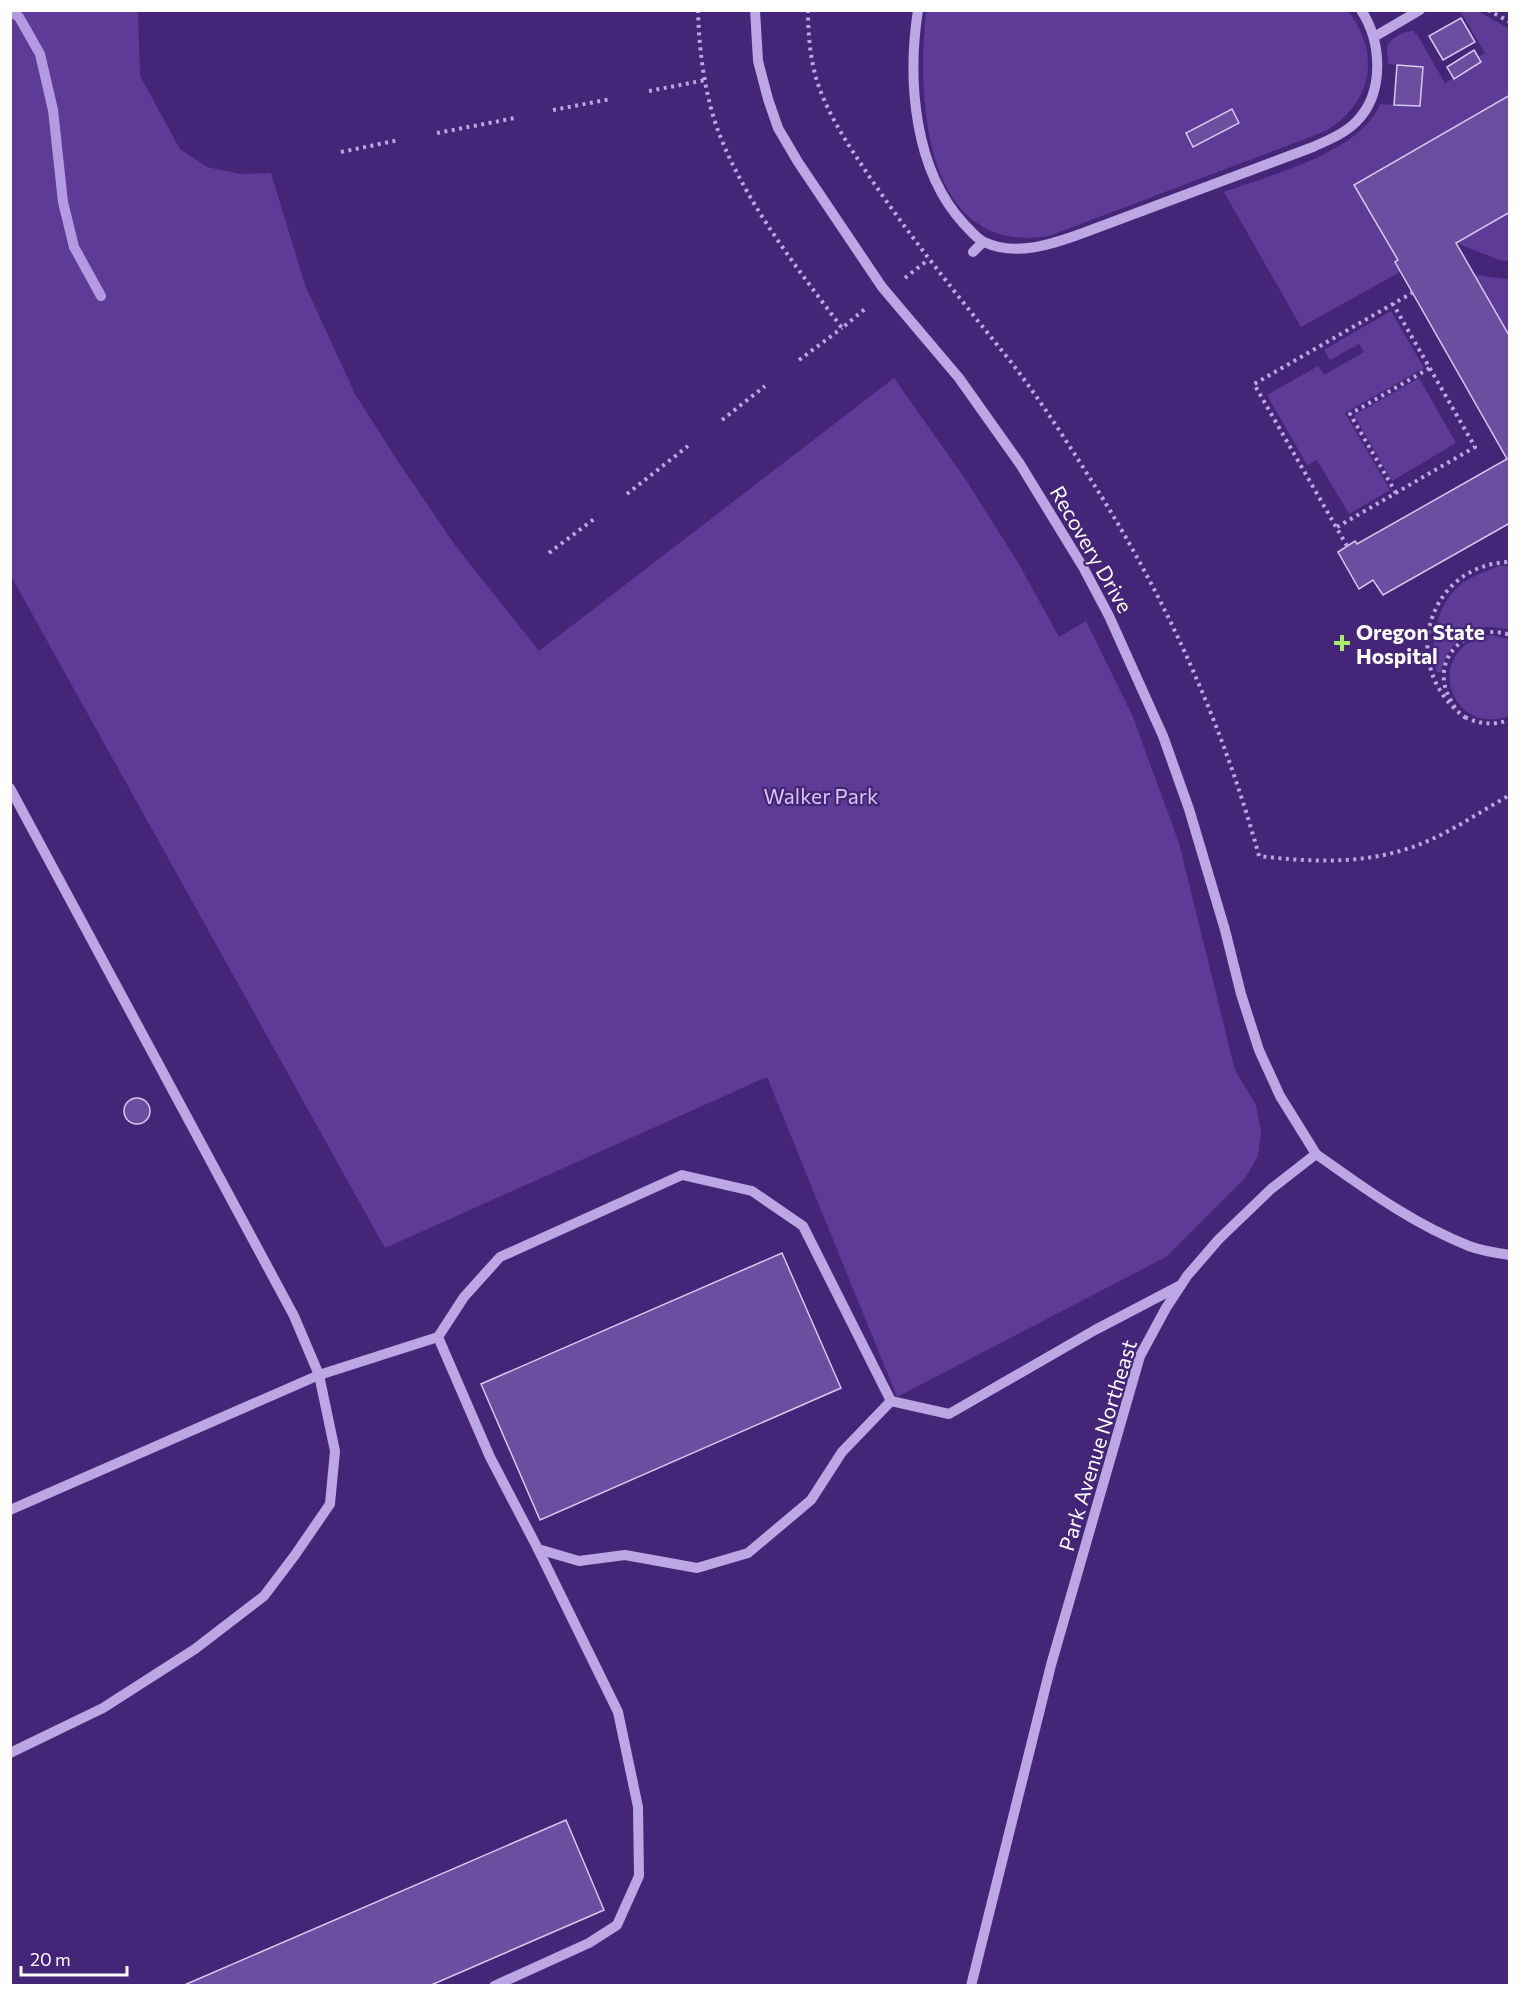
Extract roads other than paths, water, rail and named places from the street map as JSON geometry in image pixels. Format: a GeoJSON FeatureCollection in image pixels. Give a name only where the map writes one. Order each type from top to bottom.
{"type":"FeatureCollection","features":[{"type":"Feature","properties":{"kind":"street","name":"Recovery Drive"},"geometry":{"type":"LineString","coordinates":[[755,10],[758,61],[778,128],[798,162],[882,287],[959,378],[1020,464],[1109,615],[1163,736],[1189,809],[1259,1050],[1280,1096],[1316,1154]]}},
{"type":"Feature","properties":{"kind":"street"},"geometry":{"type":"LineString","coordinates":[[918,10],[914,55],[917,118],[933,178],[955,214],[983,242],[1004,247],[1026,248],[1052,245],[1332,139],[1346,131],[1358,121],[1374,92],[1377,52],[1374,37],[1361,10]]}},
{"type":"Feature","properties":{"kind":"street"},"geometry":{"type":"LineString","coordinates":[[1374,37],[1420,10]]}},
{"type":"Feature","properties":{"kind":"street"},"geometry":{"type":"LineString","coordinates":[[973,252],[983,242]]}},
{"type":"Feature","properties":{"kind":"street"},"geometry":{"type":"LineString","coordinates":[[10,788],[294,1316],[319,1375],[335,1451],[330,1504],[296,1555],[264,1596],[195,1649],[103,1708],[10,1753]]}},
{"type":"Feature","properties":{"kind":"street"},"geometry":{"type":"LineString","coordinates":[[1316,1154],[1359,1185],[1417,1221],[1471,1247],[1509,1255]]}},
{"type":"Feature","properties":{"kind":"street","name":"Park Avenue Northeast"},"geometry":{"type":"LineString","coordinates":[[971,1986],[1052,1665],[1140,1356],[1181,1285],[1219,1239],[1271,1189],[1316,1154]]}},
{"type":"Feature","properties":{"kind":"street"},"geometry":{"type":"LineString","coordinates":[[10,1510],[319,1375],[438,1337],[464,1297],[500,1257],[682,1175],[752,1191],[802,1226],[891,1401]]}},
{"type":"Feature","properties":{"kind":"street"},"geometry":{"type":"LineString","coordinates":[[891,1401],[949,1414],[1095,1330],[1181,1285]]}},
{"type":"Feature","properties":{"kind":"street"},"geometry":{"type":"LineString","coordinates":[[438,1337],[490,1456],[618,1712],[638,1808],[639,1876],[617,1925],[589,1943],[494,1986]]}},
{"type":"Feature","properties":{"kind":"street"},"geometry":{"type":"LineString","coordinates":[[538,1549],[579,1561],[625,1555],[697,1568],[748,1553],[811,1500],[842,1452],[891,1401]]}},
{"type":"Feature","properties":{"kind":"waterway"},"geometry":{"type":"LineString","coordinates":[[10,11],[19,17],[40,54],[53,110],[63,202],[74,247],[101,296]]}},
{"type":"Feature","properties":{"kind":"place","name":"Oregon State Hospital"},"geometry":{"type":"Point","coordinates":[1342,643]}},
{"type":"Feature","properties":{"kind":"park label","name":"Walker Park"},"geometry":{"type":"Point","coordinates":[821,795]}}]}
